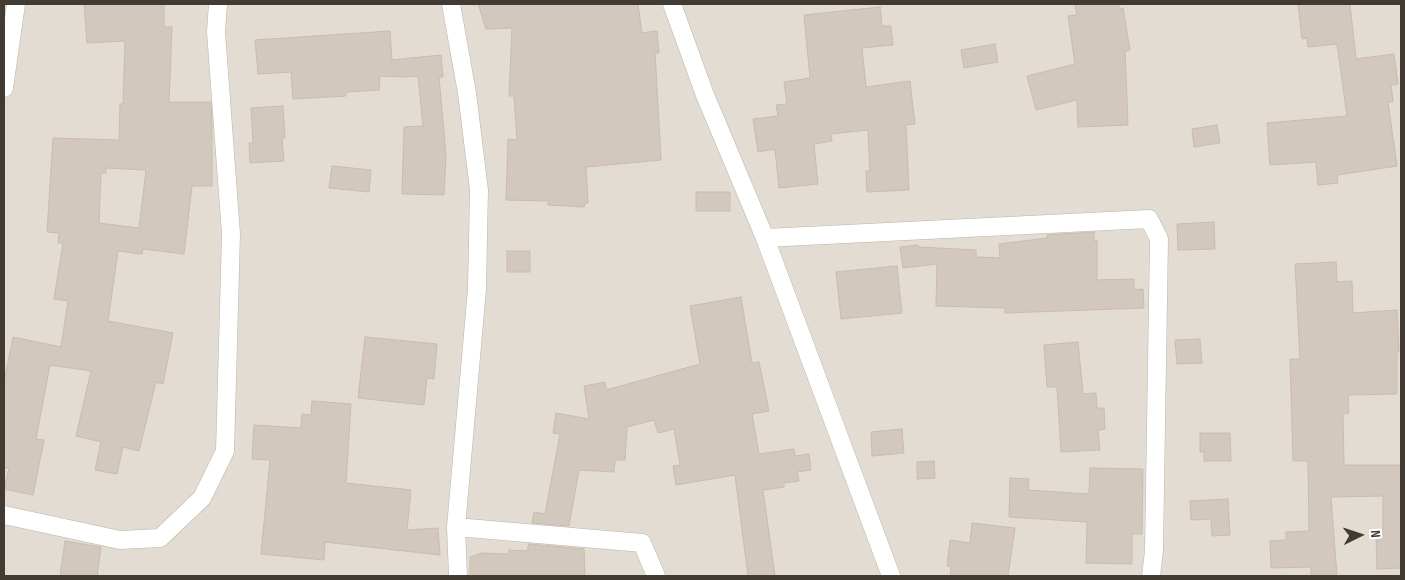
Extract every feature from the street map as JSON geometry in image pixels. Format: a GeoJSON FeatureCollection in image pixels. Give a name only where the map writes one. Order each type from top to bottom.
{"type":"FeatureCollection","features":[{"type":"Feature","properties":{"kind":"street"},"geometry":{"type":"LineString","coordinates":[[4,515],[120,540],[160,538],[202,498],[225,451],[231,234],[216,32],[218,4]]}},
{"type":"Feature","properties":{"kind":"street"},"geometry":{"type":"LineString","coordinates":[[451,4],[467,93],[479,190],[477,289],[456,527],[458,576]]}},
{"type":"Feature","properties":{"kind":"street"},"geometry":{"type":"LineString","coordinates":[[672,4],[705,95],[765,238],[892,576]]}},
{"type":"Feature","properties":{"kind":"street"},"geometry":{"type":"LineString","coordinates":[[4,88],[12,5]]}},
{"type":"Feature","properties":{"kind":"street"},"geometry":{"type":"LineString","coordinates":[[765,238],[1149,219],[1159,239],[1154,551],[1151,576]]}},
{"type":"Feature","properties":{"kind":"street"},"geometry":{"type":"LineString","coordinates":[[456,527],[642,543],[656,576]]}},
{"type":"Feature","properties":{"kind":"shaded area"},"geometry":{"type":"Polygon","coordinates":[[[4,4],[1401,4],[1401,576],[4,576],[4,4]]]}},
{"type":"Feature","properties":{"kind":"building"},"geometry":{"type":"Polygon","coordinates":[[[84,4],[164,4],[164,27],[172,27],[169,102],[211,102],[212,186],[192,186],[184,254],[143,249],[142,254],[118,251],[108,321],[173,333],[163,384],[156,382],[139,451],[123,447],[117,474],[95,470],[101,442],[76,436],[91,371],[50,365],[36,439],[44,440],[33,495],[4,489],[9,468],[4,468],[4,382],[13,337],[61,347],[68,301],[54,299],[63,243],[58,243],[59,233],[47,232],[53,138],[119,140],[120,104],[123,104],[125,41],[87,43],[84,4]],[[106,168],[106,173],[101,173],[99,223],[139,228],[146,170],[106,168]]]}},
{"type":"Feature","properties":{"kind":"building"},"geometry":{"type":"Polygon","coordinates":[[[478,4],[638,4],[642,33],[657,31],[659,53],[655,53],[661,160],[586,167],[588,203],[585,203],[584,207],[548,205],[548,201],[506,200],[508,139],[517,140],[514,96],[509,96],[512,28],[486,29],[478,4]]]}},
{"type":"Feature","properties":{"kind":"building"},"geometry":{"type":"Polygon","coordinates":[[[1075,4],[1119,4],[1119,9],[1123,8],[1130,50],[1125,51],[1128,125],[1078,127],[1077,100],[1036,110],[1027,76],[1075,64],[1068,16],[1077,15],[1075,4]]]}},
{"type":"Feature","properties":{"kind":"building"},"geometry":{"type":"Polygon","coordinates":[[[1298,4],[1350,4],[1356,59],[1394,54],[1398,84],[1391,85],[1393,102],[1388,102],[1397,166],[1337,175],[1338,183],[1318,185],[1316,162],[1270,165],[1267,123],[1347,116],[1337,44],[1308,47],[1307,38],[1302,39],[1298,4]]]}},
{"type":"Feature","properties":{"kind":"building"},"geometry":{"type":"Polygon","coordinates":[[[880,7],[882,26],[891,26],[893,45],[862,48],[866,87],[910,81],[915,124],[906,125],[909,190],[867,192],[866,171],[870,171],[868,130],[831,134],[832,141],[814,144],[818,184],[779,188],[775,149],[758,152],[753,119],[778,116],[776,105],[787,104],[784,82],[810,78],[804,15],[880,7]]]}},
{"type":"Feature","properties":{"kind":"building"},"geometry":{"type":"Polygon","coordinates":[[[390,31],[392,60],[441,55],[443,77],[439,77],[446,156],[444,195],[402,194],[404,127],[423,126],[418,76],[380,76],[379,90],[346,92],[346,96],[293,99],[291,72],[258,74],[255,40],[390,31]]]}},
{"type":"Feature","properties":{"kind":"building"},"geometry":{"type":"Polygon","coordinates":[[[995,44],[998,62],[964,68],[961,50],[995,44]]]}},
{"type":"Feature","properties":{"kind":"building"},"geometry":{"type":"Polygon","coordinates":[[[283,106],[285,138],[282,138],[284,161],[250,163],[249,143],[253,143],[251,108],[283,106]]]}},
{"type":"Feature","properties":{"kind":"building"},"geometry":{"type":"Polygon","coordinates":[[[1217,125],[1220,143],[1194,147],[1192,129],[1217,125]]]}},
{"type":"Feature","properties":{"kind":"building"},"geometry":{"type":"Polygon","coordinates":[[[332,166],[371,170],[369,192],[329,188],[332,166]]]}},
{"type":"Feature","properties":{"kind":"building"},"geometry":{"type":"Polygon","coordinates":[[[696,192],[730,192],[730,211],[696,211],[696,192]]]}},
{"type":"Feature","properties":{"kind":"building"},"geometry":{"type":"Polygon","coordinates":[[[1214,222],[1215,249],[1178,250],[1177,224],[1214,222]]]}},
{"type":"Feature","properties":{"kind":"building"},"geometry":{"type":"Polygon","coordinates":[[[1094,232],[1094,241],[1097,240],[1097,280],[1134,279],[1134,290],[1143,289],[1144,308],[1005,313],[1005,308],[936,306],[937,264],[903,268],[900,247],[918,245],[918,247],[976,250],[976,257],[1000,258],[999,244],[1047,238],[1047,235],[1094,232]]]}},
{"type":"Feature","properties":{"kind":"building"},"geometry":{"type":"Polygon","coordinates":[[[507,251],[530,251],[530,272],[507,272],[507,251]]]}},
{"type":"Feature","properties":{"kind":"building"},"geometry":{"type":"Polygon","coordinates":[[[1336,262],[1337,282],[1352,281],[1353,313],[1397,310],[1399,352],[1397,352],[1397,394],[1348,395],[1349,413],[1343,414],[1344,465],[1401,465],[1401,568],[1377,569],[1376,535],[1383,535],[1383,496],[1331,497],[1337,576],[1311,576],[1311,567],[1271,568],[1270,541],[1286,540],[1286,532],[1309,531],[1308,461],[1293,461],[1290,359],[1300,359],[1295,264],[1336,262]]]}},
{"type":"Feature","properties":{"kind":"building"},"geometry":{"type":"Polygon","coordinates":[[[897,266],[902,313],[841,319],[836,272],[897,266]]]}},
{"type":"Feature","properties":{"kind":"building"},"geometry":{"type":"Polygon","coordinates":[[[741,297],[752,363],[759,362],[769,411],[752,414],[759,454],[794,449],[795,456],[809,454],[811,470],[797,472],[799,481],[784,483],[784,487],[763,490],[775,576],[748,576],[735,475],[676,485],[673,466],[680,465],[674,429],[658,433],[654,420],[627,427],[625,460],[615,460],[614,472],[579,470],[569,526],[532,523],[534,512],[545,514],[560,434],[553,433],[556,413],[589,419],[584,386],[605,382],[606,390],[700,364],[690,306],[741,297]]]}},
{"type":"Feature","properties":{"kind":"building"},"geometry":{"type":"Polygon","coordinates":[[[365,337],[437,344],[434,379],[427,378],[424,405],[358,398],[365,337]]]}},
{"type":"Feature","properties":{"kind":"building"},"geometry":{"type":"Polygon","coordinates":[[[1200,339],[1202,363],[1177,364],[1175,340],[1200,339]]]}},
{"type":"Feature","properties":{"kind":"building"},"geometry":{"type":"Polygon","coordinates":[[[1078,342],[1083,394],[1096,393],[1097,408],[1104,408],[1105,429],[1098,430],[1100,450],[1061,452],[1057,387],[1047,387],[1044,345],[1078,342]]]}},
{"type":"Feature","properties":{"kind":"building"},"geometry":{"type":"Polygon","coordinates":[[[312,401],[351,404],[346,483],[411,490],[407,530],[438,528],[440,555],[325,542],[324,560],[261,554],[270,460],[252,459],[254,425],[301,428],[302,414],[311,415],[312,401]]]}},
{"type":"Feature","properties":{"kind":"building"},"geometry":{"type":"Polygon","coordinates":[[[902,429],[904,453],[872,456],[871,432],[902,429]]]}},
{"type":"Feature","properties":{"kind":"building"},"geometry":{"type":"Polygon","coordinates":[[[1200,433],[1230,433],[1231,461],[1204,461],[1204,452],[1200,452],[1200,433]]]}},
{"type":"Feature","properties":{"kind":"building"},"geometry":{"type":"Polygon","coordinates":[[[934,461],[935,478],[917,479],[917,462],[934,461]]]}},
{"type":"Feature","properties":{"kind":"building"},"geometry":{"type":"Polygon","coordinates":[[[1090,468],[1143,469],[1142,534],[1132,534],[1132,564],[1086,563],[1087,522],[1009,517],[1010,478],[1029,479],[1028,490],[1089,494],[1090,468]]]}},
{"type":"Feature","properties":{"kind":"building"},"geometry":{"type":"Polygon","coordinates":[[[1228,499],[1230,535],[1212,536],[1211,519],[1191,520],[1190,501],[1228,499]]]}},
{"type":"Feature","properties":{"kind":"building"},"geometry":{"type":"Polygon","coordinates":[[[972,523],[1015,528],[1008,576],[950,576],[951,567],[947,566],[950,540],[970,543],[972,523]]]}},
{"type":"Feature","properties":{"kind":"building"},"geometry":{"type":"Polygon","coordinates":[[[65,541],[101,547],[97,576],[60,576],[65,541]]]}},
{"type":"Feature","properties":{"kind":"building"},"geometry":{"type":"Polygon","coordinates":[[[529,544],[584,549],[585,576],[470,576],[470,557],[482,553],[509,554],[509,550],[527,551],[529,544]]]}}]}
